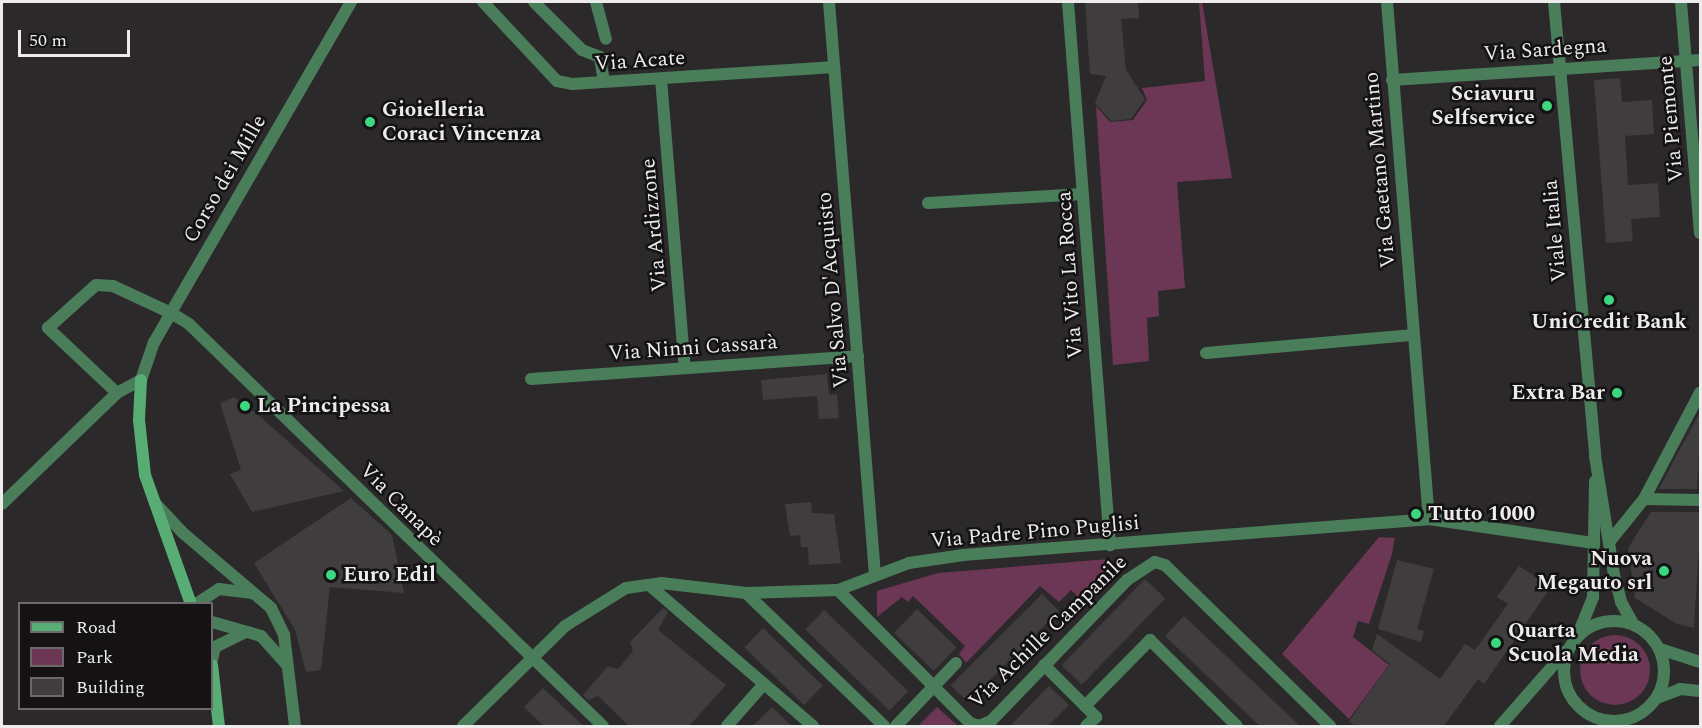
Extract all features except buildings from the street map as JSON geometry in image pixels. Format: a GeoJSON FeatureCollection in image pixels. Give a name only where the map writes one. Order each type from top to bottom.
{"type":"FeatureCollection","features":[{"type":"Feature","properties":{"kind":"main road"},"geometry":{"type":"LineString","coordinates":[[141,380],[141,454],[155,503],[191,602]]}},
{"type":"Feature","properties":{"kind":"main road"},"geometry":{"type":"LineString","coordinates":[[213,674],[219,726]]}},
{"type":"Feature","properties":{"kind":"street","name":"Corso dei Mille"},"geometry":{"type":"LineString","coordinates":[[141,380],[154,342],[351,2]]}},
{"type":"Feature","properties":{"kind":"street","name":"Via Acate"},"geometry":{"type":"LineString","coordinates":[[483,2],[557,81],[604,82],[834,67]]}},
{"type":"Feature","properties":{"kind":"street"},"geometry":{"type":"LineString","coordinates":[[534,2],[582,50],[600,57],[604,82]]}},
{"type":"Feature","properties":{"kind":"street"},"geometry":{"type":"LineString","coordinates":[[596,2],[606,39]]}},
{"type":"Feature","properties":{"kind":"street","name":"Via Salvo D'Acquisto"},"geometry":{"type":"LineString","coordinates":[[829,2],[875,575]]}},
{"type":"Feature","properties":{"kind":"street","name":"Via Vito La Rocca"},"geometry":{"type":"LineString","coordinates":[[1068,2],[1110,545]]}},
{"type":"Feature","properties":{"kind":"street","name":"Via Gaetano Martino"},"geometry":{"type":"LineString","coordinates":[[1387,2],[1429,519]]}},
{"type":"Feature","properties":{"kind":"street","name":"Viale Italia"},"geometry":{"type":"LineString","coordinates":[[1554,2],[1595,456],[1621,602],[1634,625]]}},
{"type":"Feature","properties":{"kind":"street","name":"Via Piemonte"},"geometry":{"type":"LineString","coordinates":[[1681,2],[1701,233]]}},
{"type":"Feature","properties":{"kind":"street","name":"Via Sardegna"},"geometry":{"type":"LineString","coordinates":[[1392,80],[1701,60]]}},
{"type":"Feature","properties":{"kind":"street","name":"Via Ardizzone"},"geometry":{"type":"LineString","coordinates":[[661,79],[685,368]]}},
{"type":"Feature","properties":{"kind":"street"},"geometry":{"type":"LineString","coordinates":[[928,203],[1083,194]]}},
{"type":"Feature","properties":{"kind":"street","name":"Via Canapè"},"geometry":{"type":"LineString","coordinates":[[117,393],[48,328],[96,285],[113,286],[171,313],[214,344],[530,659],[603,726]]}},
{"type":"Feature","properties":{"kind":"street"},"geometry":{"type":"LineString","coordinates":[[1206,353],[1413,335]]}},
{"type":"Feature","properties":{"kind":"street","name":"Via Ninni Cassarà"},"geometry":{"type":"LineString","coordinates":[[531,379],[858,356]]}},
{"type":"Feature","properties":{"kind":"street"},"geometry":{"type":"LineString","coordinates":[[2,504],[117,393],[141,380]]}},
{"type":"Feature","properties":{"kind":"street"},"geometry":{"type":"LineString","coordinates":[[1610,541],[1644,499],[1701,393]]}},
{"type":"Feature","properties":{"kind":"street","name":"Viale Italia"},"geometry":{"type":"LineString","coordinates":[[1574,641],[1593,597],[1595,456]]}},
{"type":"Feature","properties":{"kind":"street"},"geometry":{"type":"LineString","coordinates":[[1644,499],[1701,500]]}},
{"type":"Feature","properties":{"kind":"street"},"geometry":{"type":"LineString","coordinates":[[155,503],[183,533],[271,608],[284,635],[295,726]]}},
{"type":"Feature","properties":{"kind":"street","name":"Via Padre Pino Puglisi"},"geometry":{"type":"LineString","coordinates":[[463,726],[530,659],[598,601],[626,588],[649,585],[746,593],[838,590],[909,563],[963,555],[1429,519],[1594,543]]}},
{"type":"Feature","properties":{"kind":"street","name":"Via Achille Campanile"},"geometry":{"type":"LineString","coordinates":[[979,726],[991,721],[1127,579],[1155,562],[1165,565],[1330,726]]}},
{"type":"Feature","properties":{"kind":"street"},"geometry":{"type":"LineString","coordinates":[[649,585],[812,726]]}},
{"type":"Feature","properties":{"kind":"street"},"geometry":{"type":"LineString","coordinates":[[198,602],[219,589],[255,594]]}},
{"type":"Feature","properties":{"kind":"street"},"geometry":{"type":"LineString","coordinates":[[838,590],[970,723],[979,726]]}},
{"type":"Feature","properties":{"kind":"street"},"geometry":{"type":"LineString","coordinates":[[746,593],[884,726]]}},
{"type":"Feature","properties":{"kind":"street"},"geometry":{"type":"LineString","coordinates":[[213,622],[261,636],[286,664]]}},
{"type":"Feature","properties":{"kind":"street"},"geometry":{"type":"LineString","coordinates":[[1500,726],[1574,641],[1604,622],[1634,625],[1660,649],[1701,662]]}},
{"type":"Feature","properties":{"kind":"street"},"geometry":{"type":"LineString","coordinates":[[213,656],[215,647],[244,633]]}},
{"type":"Feature","properties":{"kind":"street"},"geometry":{"type":"LineString","coordinates":[[1085,706],[1150,640],[1237,726]]}},
{"type":"Feature","properties":{"kind":"street"},"geometry":{"type":"LineString","coordinates":[[1574,641],[1564,676],[1568,692],[1589,715],[1621,721]]}},
{"type":"Feature","properties":{"kind":"street"},"geometry":{"type":"LineString","coordinates":[[1657,698],[1664,665],[1660,649]]}},
{"type":"Feature","properties":{"kind":"street"},"geometry":{"type":"LineString","coordinates":[[897,726],[956,663]]}},
{"type":"Feature","properties":{"kind":"street"},"geometry":{"type":"LineString","coordinates":[[1044,665],[1096,717],[1086,726]]}},
{"type":"Feature","properties":{"kind":"street"},"geometry":{"type":"LineString","coordinates":[[727,726],[764,684]]}},
{"type":"Feature","properties":{"kind":"street"},"geometry":{"type":"LineString","coordinates":[[1596,726],[1621,721],[1641,713],[1657,698],[1680,689],[1701,691]]}},
{"type":"Feature","properties":{"kind":"green space"},"geometry":{"type":"Polygon","coordinates":[[[1199,2],[1202,2],[1232,178],[1177,182],[1185,288],[1158,291],[1159,316],[1147,318],[1149,361],[1113,365],[1096,106],[1110,122],[1133,120],[1147,100],[1142,88],[1205,81],[1199,2]]]}},
{"type":"Feature","properties":{"kind":"green space"},"geometry":{"type":"Polygon","coordinates":[[[1379,537],[1395,538],[1392,554],[1369,624],[1358,621],[1353,637],[1389,665],[1349,719],[1282,654],[1379,537]]]}},
{"type":"Feature","properties":{"kind":"green space"},"geometry":{"type":"Polygon","coordinates":[[[1109,559],[1107,583],[1085,604],[1071,590],[1059,602],[1040,586],[966,663],[959,654],[965,646],[913,596],[908,602],[902,597],[877,617],[877,591],[938,573],[1109,559]]]}},
{"type":"Feature","properties":{"kind":"green space"},"geometry":{"type":"Polygon","coordinates":[[[1615,635],[1634,641],[1644,651],[1650,670],[1644,689],[1634,699],[1615,705],[1596,699],[1586,689],[1580,670],[1586,651],[1596,641],[1615,635]]]}},
{"type":"Feature","properties":{"kind":"green space"},"geometry":{"type":"Polygon","coordinates":[[[937,707],[958,726],[918,726],[937,707]]]}},
{"type":"Feature","properties":{"kind":"place","name":"Sciavuru Selfservice"},"geometry":{"type":"Point","coordinates":[1547,106]}},
{"type":"Feature","properties":{"kind":"place","name":"Gioielleria Coraci Vincenza"},"geometry":{"type":"Point","coordinates":[370,122]}},
{"type":"Feature","properties":{"kind":"place","name":"UniCredit Bank"},"geometry":{"type":"Point","coordinates":[1609,300]}},
{"type":"Feature","properties":{"kind":"place","name":"Extra Bar"},"geometry":{"type":"Point","coordinates":[1617,393]}},
{"type":"Feature","properties":{"kind":"place","name":"La Pincipessa"},"geometry":{"type":"Point","coordinates":[245,406]}},
{"type":"Feature","properties":{"kind":"place","name":"Tutto 1000"},"geometry":{"type":"Point","coordinates":[1416,514]}},
{"type":"Feature","properties":{"kind":"place","name":"Nuova Megauto srl"},"geometry":{"type":"Point","coordinates":[1664,571]}},
{"type":"Feature","properties":{"kind":"place","name":"Euro Edil"},"geometry":{"type":"Point","coordinates":[331,575]}},
{"type":"Feature","properties":{"kind":"place","name":"Quarta Scuola Media"},"geometry":{"type":"Point","coordinates":[1496,643]}}]}
